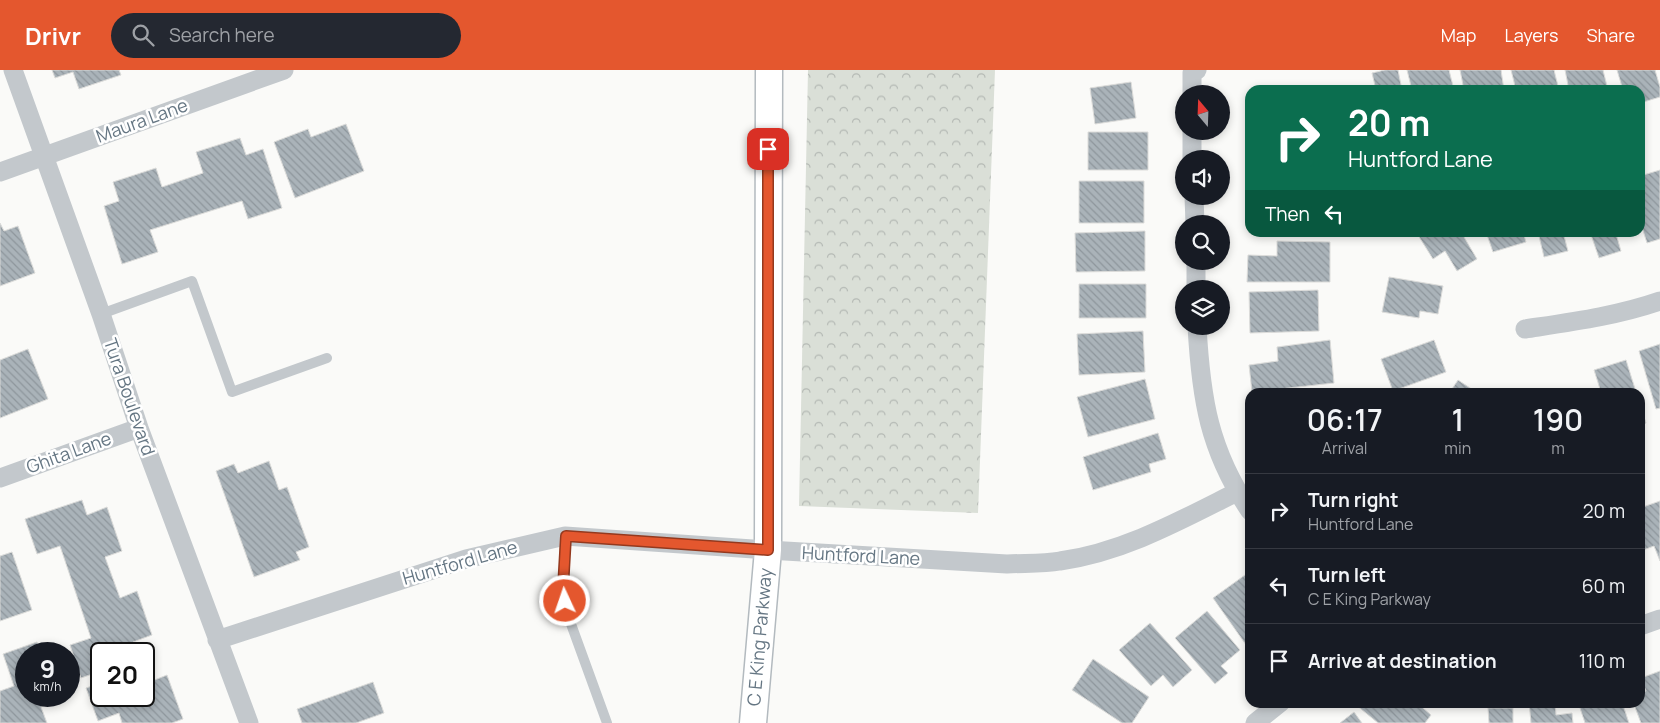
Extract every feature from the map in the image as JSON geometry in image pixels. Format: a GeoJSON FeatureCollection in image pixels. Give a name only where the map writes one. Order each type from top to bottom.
{"type":"FeatureCollection","features":[{"type":"Feature","properties":{"kind":"main road","name":"C E King Parkway"},"geometry":{"type":"LineString","coordinates":[[753,723],[768,550],[769,70]]}},
{"type":"Feature","properties":{"kind":"street","name":"Tura Boulevard"},"geometry":{"type":"LineString","coordinates":[[13,70],[101,314],[139,428],[249,723]]}},
{"type":"Feature","properties":{"kind":"street","name":"Maura Lane"},"geometry":{"type":"LineString","coordinates":[[0,172],[284,70]]}},
{"type":"Feature","properties":{"kind":"street"},"geometry":{"type":"LineString","coordinates":[[1193,85],[1195,72]]}},
{"type":"Feature","properties":{"kind":"street"},"geometry":{"type":"LineString","coordinates":[[1525,329],[1586,320],[1660,301]]}},
{"type":"Feature","properties":{"kind":"street"},"geometry":{"type":"LineString","coordinates":[[1198,335],[1202,383],[1212,436],[1226,470],[1245,504]]}},
{"type":"Feature","properties":{"kind":"street","name":"Ghita Lane"},"geometry":{"type":"LineString","coordinates":[[0,478],[139,428]]}},
{"type":"Feature","properties":{"kind":"street","name":"Huntford Lane"},"geometry":{"type":"LineString","coordinates":[[217,640],[466,559],[566,536],[1007,564],[1062,561],[1135,541],[1237,492]]}},
{"type":"Feature","properties":{"kind":"street"},"geometry":{"type":"LineString","coordinates":[[1645,624],[1660,619]]}},
{"type":"Feature","properties":{"kind":"street"},"geometry":{"type":"LineString","coordinates":[[1255,723],[1273,708]]}},
{"type":"Feature","properties":{"kind":"lane"},"geometry":{"type":"LineString","coordinates":[[101,314],[192,281],[232,392],[327,358]]}},
{"type":"Feature","properties":{"kind":"lane"},"geometry":{"type":"LineString","coordinates":[[566,536],[563,588],[567,613],[607,723]]}},
{"type":"Feature","properties":{"kind":"green space"},"geometry":{"type":"Polygon","coordinates":[[[808,70],[995,70],[978,513],[799,506],[808,70]]]}},
{"type":"Feature","properties":{"kind":"building"},"geometry":{"type":"Polygon","coordinates":[[[52,70],[119,70],[121,75],[79,89],[73,72],[55,78],[52,70]]]}},
{"type":"Feature","properties":{"kind":"building"},"geometry":{"type":"Polygon","coordinates":[[[1398,70],[1401,85],[1375,85],[1372,73],[1398,70]]]}},
{"type":"Feature","properties":{"kind":"building"},"geometry":{"type":"Polygon","coordinates":[[[1407,70],[1449,70],[1453,85],[1411,85],[1407,70]]]}},
{"type":"Feature","properties":{"kind":"building"},"geometry":{"type":"Polygon","coordinates":[[[1460,70],[1501,70],[1503,85],[1463,85],[1460,70]]]}},
{"type":"Feature","properties":{"kind":"building"},"geometry":{"type":"Polygon","coordinates":[[[1511,70],[1554,70],[1558,85],[1515,85],[1511,70]]]}},
{"type":"Feature","properties":{"kind":"building"},"geometry":{"type":"Polygon","coordinates":[[[1565,70],[1603,70],[1607,85],[1568,85],[1565,70]]]}},
{"type":"Feature","properties":{"kind":"building"},"geometry":{"type":"Polygon","coordinates":[[[1617,70],[1655,70],[1660,87],[1660,97],[1645,102],[1645,85],[1622,85],[1617,70]]]}},
{"type":"Feature","properties":{"kind":"building"},"geometry":{"type":"Polygon","coordinates":[[[1131,82],[1136,118],[1095,124],[1090,88],[1131,82]]]}},
{"type":"Feature","properties":{"kind":"building"},"geometry":{"type":"Polygon","coordinates":[[[346,124],[364,171],[295,198],[274,142],[308,129],[311,137],[346,124]]]}},
{"type":"Feature","properties":{"kind":"building"},"geometry":{"type":"Polygon","coordinates":[[[1088,132],[1148,132],[1148,170],[1088,170],[1088,132]]]}},
{"type":"Feature","properties":{"kind":"building"},"geometry":{"type":"Polygon","coordinates":[[[240,138],[246,155],[263,149],[282,208],[248,219],[242,201],[150,230],[158,252],[122,264],[104,206],[119,201],[113,182],[156,168],[162,187],[203,173],[196,152],[240,138]]]}},
{"type":"Feature","properties":{"kind":"building"},"geometry":{"type":"Polygon","coordinates":[[[1660,170],[1660,239],[1647,243],[1645,237],[1645,174],[1660,170]]]}},
{"type":"Feature","properties":{"kind":"building"},"geometry":{"type":"Polygon","coordinates":[[[1079,181],[1144,181],[1144,223],[1079,223],[1079,181]]]}},
{"type":"Feature","properties":{"kind":"building"},"geometry":{"type":"Polygon","coordinates":[[[0,223],[4,231],[18,226],[35,273],[0,286],[0,223]]]}},
{"type":"Feature","properties":{"kind":"building"},"geometry":{"type":"Polygon","coordinates":[[[1145,231],[1145,271],[1076,272],[1075,233],[1145,231]]]}},
{"type":"Feature","properties":{"kind":"building"},"geometry":{"type":"Polygon","coordinates":[[[1419,237],[1464,237],[1477,259],[1457,271],[1445,251],[1433,259],[1419,237]]]}},
{"type":"Feature","properties":{"kind":"building"},"geometry":{"type":"Polygon","coordinates":[[[1488,237],[1524,237],[1526,242],[1493,252],[1488,237]]]}},
{"type":"Feature","properties":{"kind":"building"},"geometry":{"type":"Polygon","coordinates":[[[1539,237],[1564,237],[1568,251],[1544,257],[1539,237]]]}},
{"type":"Feature","properties":{"kind":"building"},"geometry":{"type":"Polygon","coordinates":[[[1592,237],[1617,237],[1621,251],[1599,258],[1592,237]]]}},
{"type":"Feature","properties":{"kind":"building"},"geometry":{"type":"Polygon","coordinates":[[[1277,241],[1330,242],[1330,282],[1247,282],[1248,255],[1277,256],[1277,241]]]}},
{"type":"Feature","properties":{"kind":"building"},"geometry":{"type":"Polygon","coordinates":[[[1389,277],[1443,286],[1438,314],[1420,311],[1419,318],[1382,312],[1389,277]]]}},
{"type":"Feature","properties":{"kind":"building"},"geometry":{"type":"Polygon","coordinates":[[[1079,284],[1146,284],[1146,318],[1079,318],[1079,284]]]}},
{"type":"Feature","properties":{"kind":"building"},"geometry":{"type":"Polygon","coordinates":[[[1318,290],[1319,331],[1250,333],[1249,292],[1318,290]]]}},
{"type":"Feature","properties":{"kind":"building"},"geometry":{"type":"Polygon","coordinates":[[[1143,331],[1145,372],[1079,375],[1077,334],[1143,331]]]}},
{"type":"Feature","properties":{"kind":"building"},"geometry":{"type":"Polygon","coordinates":[[[1330,340],[1334,383],[1288,388],[1252,388],[1249,365],[1278,361],[1277,347],[1330,340]]]}},
{"type":"Feature","properties":{"kind":"building"},"geometry":{"type":"Polygon","coordinates":[[[1434,340],[1446,372],[1401,388],[1392,388],[1381,359],[1434,340]]]}},
{"type":"Feature","properties":{"kind":"building"},"geometry":{"type":"Polygon","coordinates":[[[1660,344],[1660,408],[1656,409],[1639,351],[1660,344]]]}},
{"type":"Feature","properties":{"kind":"building"},"geometry":{"type":"Polygon","coordinates":[[[28,349],[48,399],[0,418],[0,360],[28,349]]]}},
{"type":"Feature","properties":{"kind":"building"},"geometry":{"type":"Polygon","coordinates":[[[1626,360],[1635,388],[1600,388],[1594,370],[1626,360]]]}},
{"type":"Feature","properties":{"kind":"building"},"geometry":{"type":"Polygon","coordinates":[[[1145,379],[1155,419],[1088,437],[1077,397],[1145,379]]]}},
{"type":"Feature","properties":{"kind":"building"},"geometry":{"type":"Polygon","coordinates":[[[1458,380],[1470,388],[1453,388],[1458,380]]]}},
{"type":"Feature","properties":{"kind":"building"},"geometry":{"type":"Polygon","coordinates":[[[1158,433],[1166,459],[1149,464],[1151,472],[1093,490],[1083,457],[1158,433]]]}},
{"type":"Feature","properties":{"kind":"building"},"geometry":{"type":"Polygon","coordinates":[[[269,461],[279,490],[287,487],[309,547],[296,552],[300,560],[254,577],[216,471],[234,464],[238,473],[269,461]]]}},
{"type":"Feature","properties":{"kind":"building"},"geometry":{"type":"Polygon","coordinates":[[[82,500],[87,515],[107,507],[122,551],[105,557],[120,598],[137,591],[152,635],[133,642],[90,642],[90,675],[81,678],[79,642],[91,638],[60,546],[37,554],[25,519],[82,500]]]}},
{"type":"Feature","properties":{"kind":"building"},"geometry":{"type":"Polygon","coordinates":[[[1660,501],[1660,561],[1654,546],[1645,549],[1645,506],[1660,501]]]}},
{"type":"Feature","properties":{"kind":"building"},"geometry":{"type":"Polygon","coordinates":[[[12,552],[32,610],[0,621],[0,556],[12,552]]]}},
{"type":"Feature","properties":{"kind":"building"},"geometry":{"type":"Polygon","coordinates":[[[1245,575],[1245,643],[1213,598],[1245,575]]]}},
{"type":"Feature","properties":{"kind":"building"},"geometry":{"type":"Polygon","coordinates":[[[1207,611],[1240,650],[1221,666],[1228,673],[1215,684],[1175,638],[1207,611]]]}},
{"type":"Feature","properties":{"kind":"building"},"geometry":{"type":"Polygon","coordinates":[[[1150,623],[1192,670],[1173,687],[1163,675],[1151,686],[1119,650],[1150,623]]]}},
{"type":"Feature","properties":{"kind":"building"},"geometry":{"type":"Polygon","coordinates":[[[15,650],[15,707],[41,707],[47,723],[0,723],[0,691],[14,686],[3,654],[15,650]]]}},
{"type":"Feature","properties":{"kind":"building"},"geometry":{"type":"Polygon","coordinates":[[[1093,659],[1149,697],[1132,723],[1122,723],[1072,690],[1093,659]]]}},
{"type":"Feature","properties":{"kind":"building"},"geometry":{"type":"Polygon","coordinates":[[[1660,671],[1660,723],[1641,723],[1635,708],[1645,708],[1645,677],[1660,671]]]}},
{"type":"Feature","properties":{"kind":"building"},"geometry":{"type":"Polygon","coordinates":[[[167,675],[183,719],[172,723],[122,723],[119,713],[98,721],[93,707],[155,707],[155,680],[167,675]]]}},
{"type":"Feature","properties":{"kind":"building"},"geometry":{"type":"Polygon","coordinates":[[[373,682],[384,713],[356,723],[302,723],[297,709],[373,682]]]}},
{"type":"Feature","properties":{"kind":"building"},"geometry":{"type":"Polygon","coordinates":[[[90,687],[90,699],[86,688],[90,687]]]}},
{"type":"Feature","properties":{"kind":"building"},"geometry":{"type":"Polygon","coordinates":[[[1360,708],[1423,708],[1431,715],[1425,723],[1378,723],[1360,708]]]}},
{"type":"Feature","properties":{"kind":"building"},"geometry":{"type":"Polygon","coordinates":[[[1488,708],[1513,708],[1513,723],[1489,723],[1488,708]]]}},
{"type":"Feature","properties":{"kind":"building"},"geometry":{"type":"Polygon","coordinates":[[[1530,708],[1555,708],[1556,715],[1572,713],[1573,723],[1531,723],[1530,708]]]}},
{"type":"Feature","properties":{"kind":"building"},"geometry":{"type":"Polygon","coordinates":[[[1580,708],[1624,708],[1629,723],[1585,723],[1580,708]]]}},
{"type":"Feature","properties":{"kind":"building"},"geometry":{"type":"Polygon","coordinates":[[[1354,712],[1362,723],[1340,723],[1354,712]]]}},
{"type":"Feature","properties":{"kind":"route"},"geometry":{"type":"LineString","coordinates":[[565,601],[563,588],[566,536],[768,550],[768,149]]}}]}
